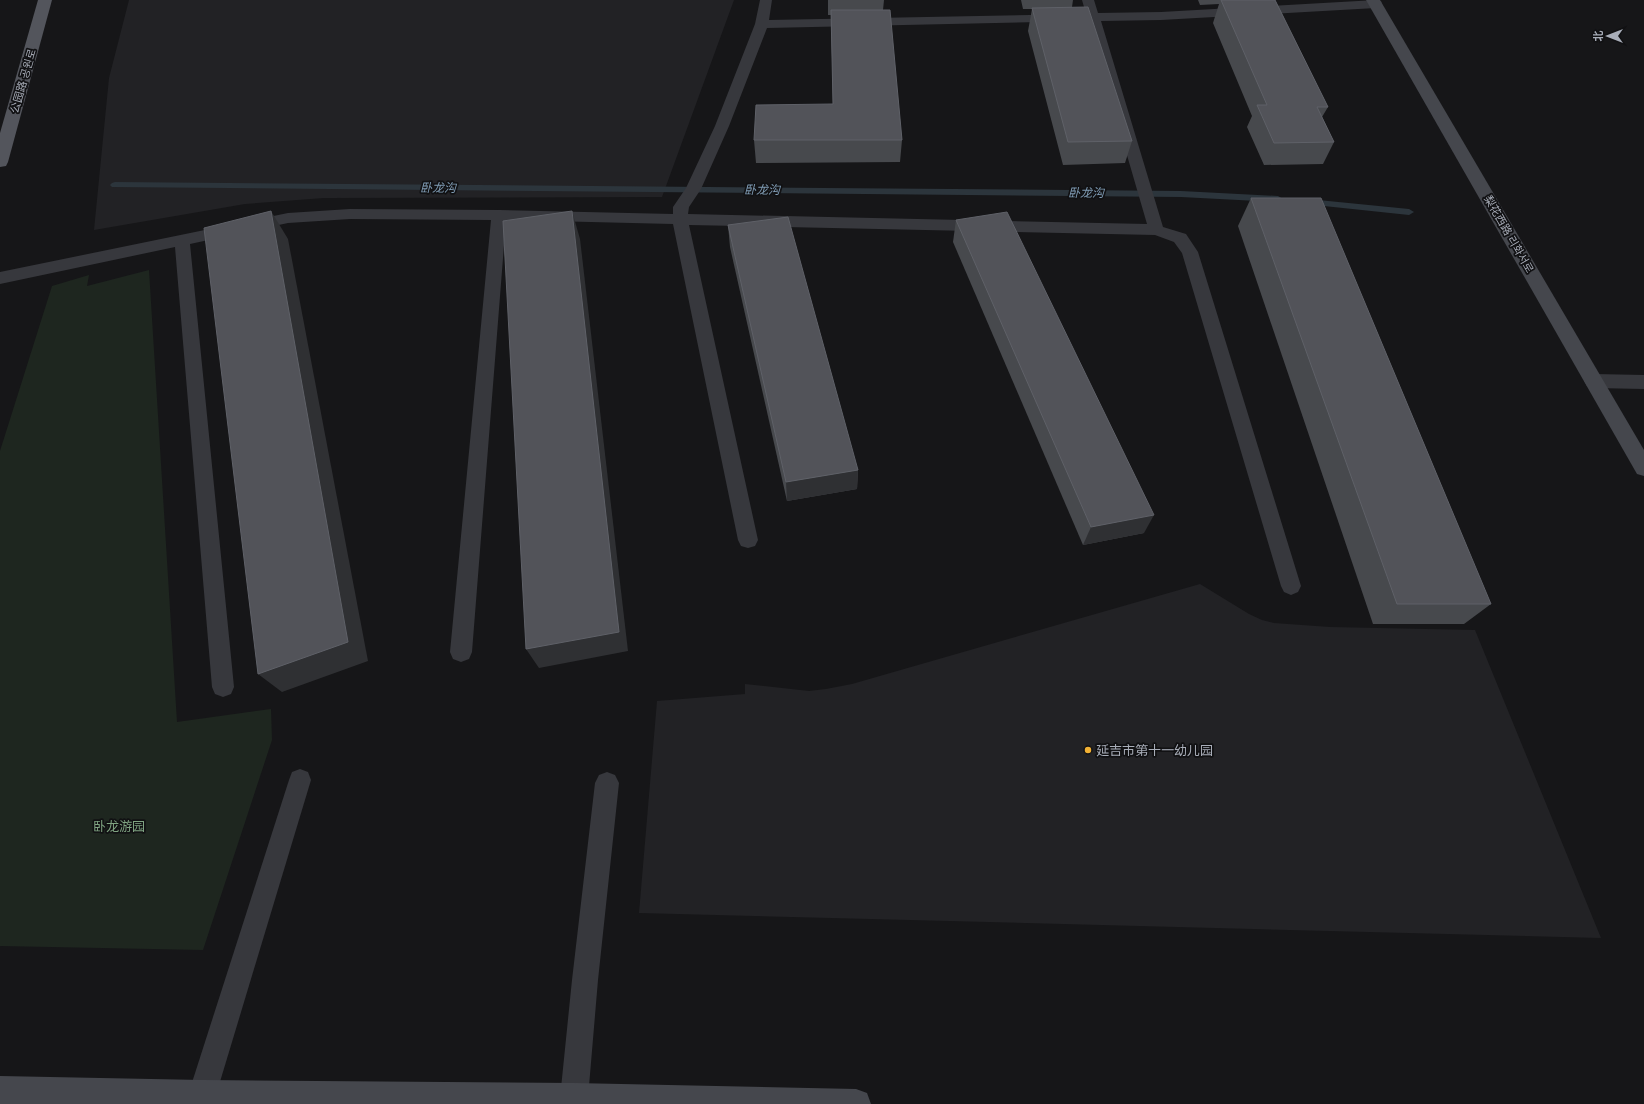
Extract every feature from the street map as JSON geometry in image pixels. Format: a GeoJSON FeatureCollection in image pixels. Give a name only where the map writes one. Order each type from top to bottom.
{"type":"FeatureCollection","features":[{"type":"Feature","properties":{"kind":"main road","name":"公园路 공원로"},"geometry":{"type":"LineString","coordinates":[[0,162],[45,0]]}},
{"type":"Feature","properties":{"kind":"street","name":"梨花西路 리화서로"},"geometry":{"type":"LineString","coordinates":[[1374,2],[1644,468]]}},
{"type":"Feature","properties":{"kind":"street"},"geometry":{"type":"LineString","coordinates":[[1594,381],[1644,382]]}},
{"type":"Feature","properties":{"kind":"street"},"geometry":{"type":"LineString","coordinates":[[0,1090],[202,1095],[574,1098],[856,1104]]}},
{"type":"Feature","properties":{"kind":"lane"},"geometry":{"type":"LineString","coordinates":[[748,540],[681,213],[722,126],[762,24],[766,0]]}},
{"type":"Feature","properties":{"kind":"lane"},"geometry":{"type":"LineString","coordinates":[[1088,0],[1156,230]]}},
{"type":"Feature","properties":{"kind":"lane"},"geometry":{"type":"LineString","coordinates":[[762,24],[1161,16],[1374,2]]}},
{"type":"Feature","properties":{"kind":"lane"},"geometry":{"type":"LineString","coordinates":[[0,278],[296,218],[350,214],[388,213],[499,215],[681,213],[1156,230],[1180,238],[1190,252],[1291,586]]}},
{"type":"Feature","properties":{"kind":"lane"},"geometry":{"type":"LineString","coordinates":[[461,652],[499,215]]}},
{"type":"Feature","properties":{"kind":"lane"},"geometry":{"type":"LineString","coordinates":[[182,240],[223,687]]}},
{"type":"Feature","properties":{"kind":"lane"},"geometry":{"type":"LineString","coordinates":[[202,1095],[300,780]]}},
{"type":"Feature","properties":{"kind":"lane"},"geometry":{"type":"LineString","coordinates":[[574,1098],[584,980],[607,783]]}},
{"type":"Feature","properties":{"kind":"shaded area"},"geometry":{"type":"Polygon","coordinates":[[[129,0],[734,0],[662,197],[324,198],[245,204],[94,230],[109,78],[129,0]]]}},
{"type":"Feature","properties":{"kind":"shaded area","name":"延吉市第十一幼儿园"},"geometry":{"type":"Polygon","coordinates":[[[1200,584],[1249,614],[1262,620],[1274,623],[1330,627],[1475,630],[1601,938],[639,913],[657,701],[745,694],[745,684],[809,691],[852,684],[1200,584]]]}},
{"type":"Feature","properties":{"kind":"green space","name":"卧龙游园"},"geometry":{"type":"Polygon","coordinates":[[[149,270],[177,722],[271,709],[272,740],[203,950],[0,946],[0,451],[52,286],[89,275],[87,286],[149,270]]]}},
{"type":"Feature","properties":{"kind":"building"},"geometry":{"type":"Polygon","coordinates":[[[1221,0],[1275,0],[1328,107],[1317,107],[1334,142],[1274,143],[1257,105],[1267,105],[1221,0]]]}},
{"type":"Feature","properties":{"kind":"building"},"geometry":{"type":"Polygon","coordinates":[[[1088,7],[1132,141],[1068,142],[1032,8],[1088,7]]]}},
{"type":"Feature","properties":{"kind":"building"},"geometry":{"type":"Polygon","coordinates":[[[831,10],[890,10],[902,140],[754,140],[756,105],[833,104],[831,10]]]}},
{"type":"Feature","properties":{"kind":"building"},"geometry":{"type":"Polygon","coordinates":[[[1251,198],[1321,198],[1491,604],[1397,604],[1251,198]]]}},
{"type":"Feature","properties":{"kind":"building"},"geometry":{"type":"Polygon","coordinates":[[[271,211],[348,642],[258,674],[204,228],[271,211]]]}},
{"type":"Feature","properties":{"kind":"building"},"geometry":{"type":"Polygon","coordinates":[[[572,211],[619,632],[526,649],[503,221],[572,211]]]}},
{"type":"Feature","properties":{"kind":"building"},"geometry":{"type":"Polygon","coordinates":[[[1007,212],[1154,515],[1091,527],[956,220],[1007,212]]]}},
{"type":"Feature","properties":{"kind":"building"},"geometry":{"type":"Polygon","coordinates":[[[788,217],[858,470],[786,482],[728,225],[788,217]]]}},
{"type":"Feature","properties":{"kind":"waterway","name":"卧龙沟"},"geometry":{"type":"LineString","coordinates":[[115,185],[1181,194],[1278,199]]}},
{"type":"Feature","properties":{"kind":"waterway","name":"卧龙沟"},"geometry":{"type":"LineString","coordinates":[[1308,202],[1409,212]]}},
{"type":"Feature","properties":{"kind":"place","name":"延吉市第十一幼儿园"},"geometry":{"type":"Point","coordinates":[1088,750]}}]}
